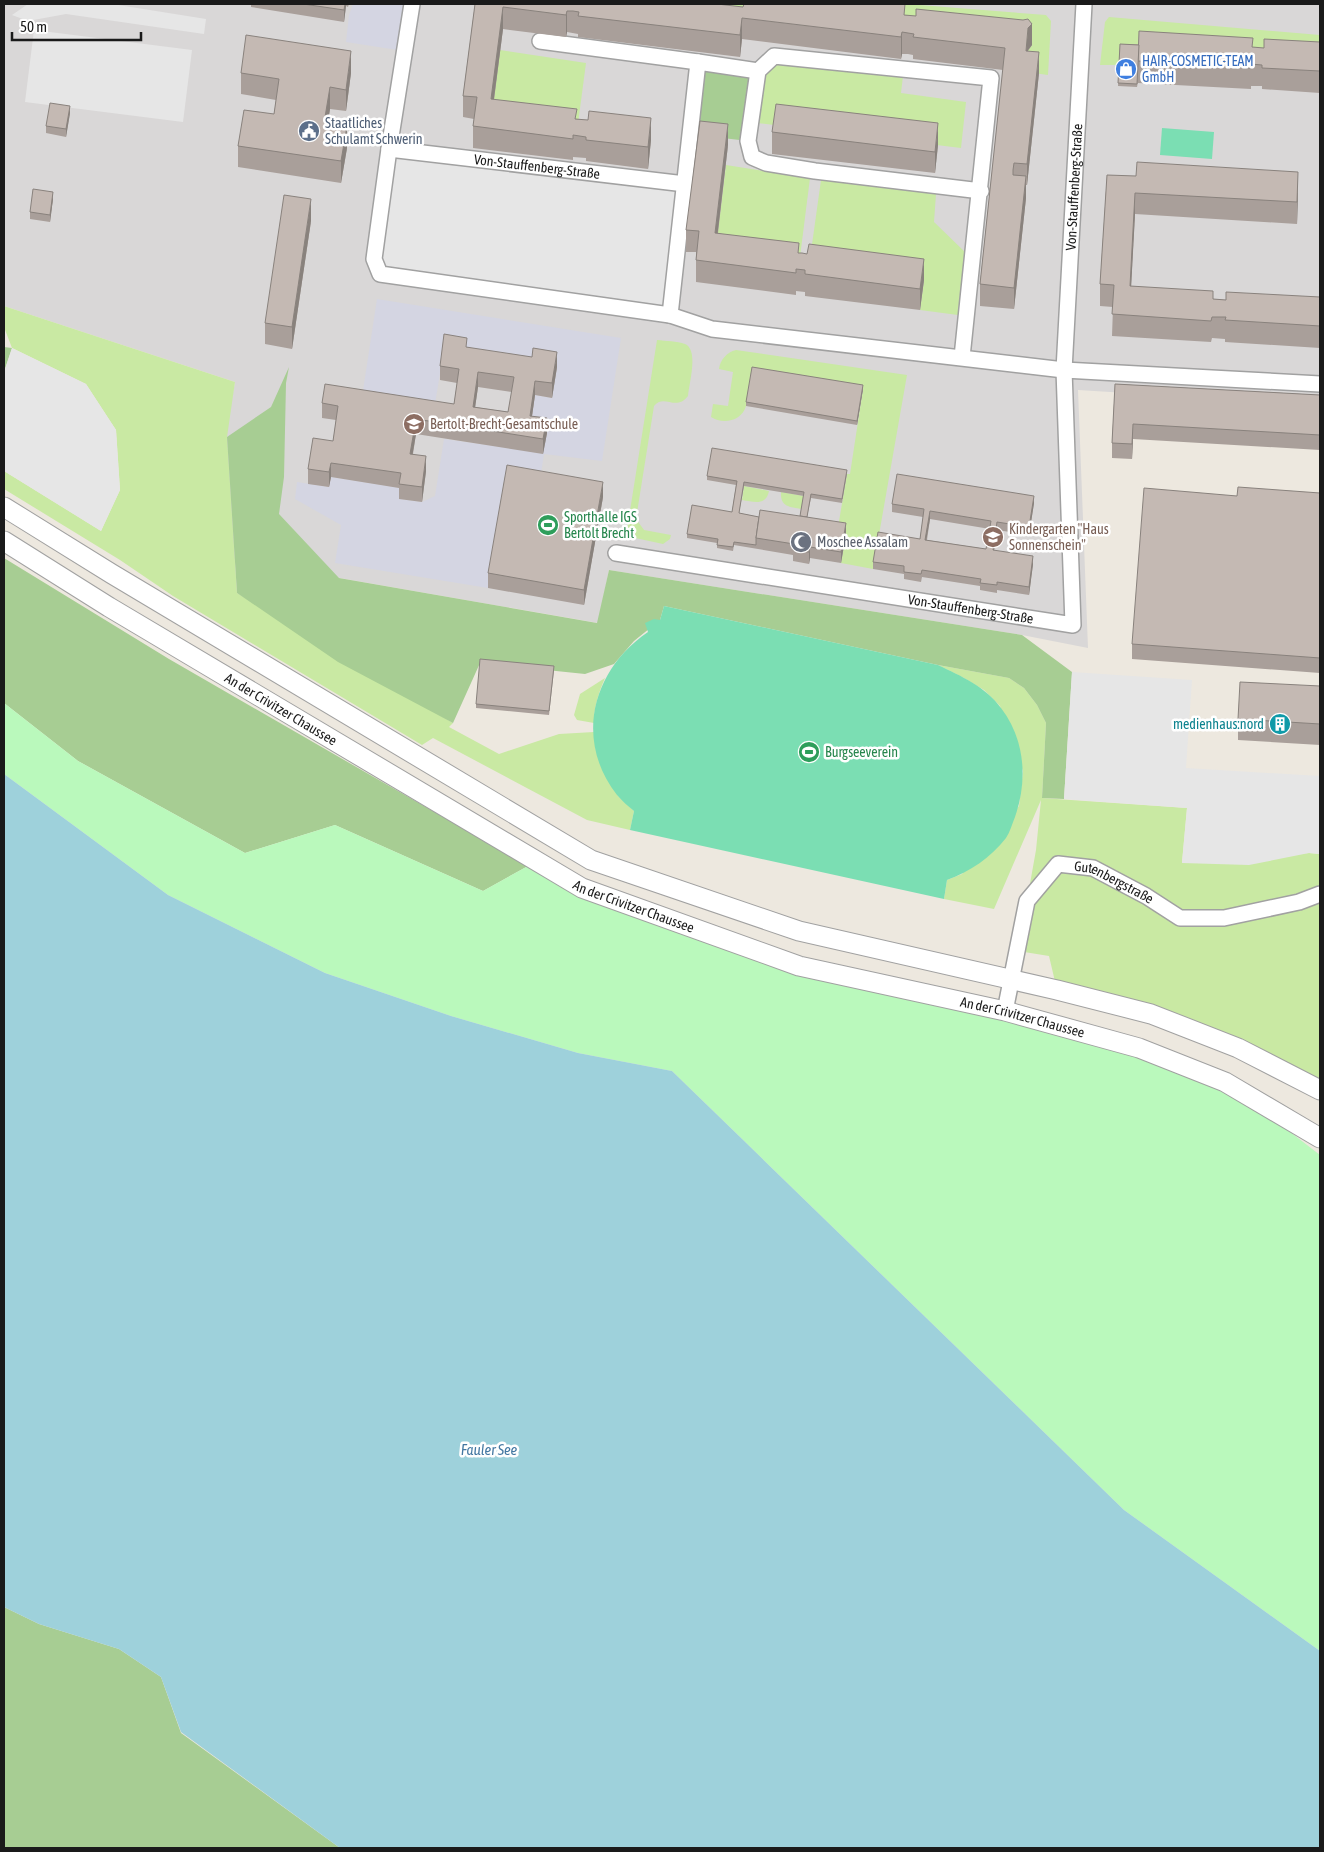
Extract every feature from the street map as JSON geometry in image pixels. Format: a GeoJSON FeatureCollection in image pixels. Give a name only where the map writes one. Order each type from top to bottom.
{"type":"FeatureCollection","features":[{"type":"Feature","properties":{"kind":"street"},"geometry":{"type":"LineString","coordinates":[[412,4],[374,259],[380,274],[670,314],[712,329],[1064,370],[1320,384]]}},
{"type":"Feature","properties":{"kind":"street","name":"Von-Stauffenberg-Straße"},"geometry":{"type":"LineString","coordinates":[[616,553],[1073,624],[1064,370],[1084,4]]}},
{"type":"Feature","properties":{"kind":"street"},"geometry":{"type":"LineString","coordinates":[[540,40],[758,71]]}},
{"type":"Feature","properties":{"kind":"street"},"geometry":{"type":"LineString","coordinates":[[962,357],[981,191],[991,78],[774,56],[758,71],[748,141],[752,157],[766,163],[806,169],[981,191]]}},
{"type":"Feature","properties":{"kind":"street"},"geometry":{"type":"LineString","coordinates":[[670,314],[698,62]]}},
{"type":"Feature","properties":{"kind":"street","name":"Von-Stauffenberg-Straße"},"geometry":{"type":"LineString","coordinates":[[389,149],[685,184]]}},
{"type":"Feature","properties":{"kind":"street","name":"An der Crivitzer Chaussee"},"geometry":{"type":"LineString","coordinates":[[4,507],[591,860],[800,931],[1012,979],[1151,1014],[1238,1048],[1320,1090]]}},
{"type":"Feature","properties":{"kind":"street","name":"An der Crivitzer Chaussee"},"geometry":{"type":"LineString","coordinates":[[4,542],[109,607],[582,888],[799,966],[1005,1011],[1139,1048],[1225,1082],[1320,1138]]}},
{"type":"Feature","properties":{"kind":"street","name":"Gutenbergstraße"},"geometry":{"type":"LineString","coordinates":[[1005,1011],[1027,901],[1058,864],[1093,868],[1146,896],[1180,918],[1224,918],[1299,902],[1320,894]]}},
{"type":"Feature","properties":{"kind":"shaded area"},"geometry":{"type":"Polygon","coordinates":[[[4,4],[1320,4],[1320,405],[1078,390],[1088,648],[1022,635],[609,570],[598,623],[203,554],[235,382],[4,306],[4,4]]]}},
{"type":"Feature","properties":{"kind":"shaded area"},"geometry":{"type":"Polygon","coordinates":[[[28,4],[112,4],[206,19],[204,34],[66,14],[28,21],[12,15],[28,4]]]}},
{"type":"Feature","properties":{"kind":"shaded area"},"geometry":{"type":"Polygon","coordinates":[[[353,4],[412,4],[404,51],[346,42],[349,15],[353,4]]]}},
{"type":"Feature","properties":{"kind":"shaded area"},"geometry":{"type":"Polygon","coordinates":[[[34,30],[192,50],[183,122],[25,102],[34,30]]]}},
{"type":"Feature","properties":{"kind":"shaded area"},"geometry":{"type":"Polygon","coordinates":[[[389,149],[685,184],[670,315],[380,274],[389,149]]]}},
{"type":"Feature","properties":{"kind":"shaded area"},"geometry":{"type":"Polygon","coordinates":[[[377,299],[621,338],[602,461],[544,454],[539,486],[488,588],[335,563],[341,525],[295,499],[297,482],[329,487],[331,477],[401,488],[400,499],[422,502],[435,496],[444,439],[543,453],[530,430],[535,395],[552,398],[557,367],[444,349],[434,410],[362,397],[377,299]]]}},
{"type":"Feature","properties":{"kind":"shaded area"},"geometry":{"type":"Polygon","coordinates":[[[12,348],[86,384],[116,430],[120,490],[101,531],[4,471],[4,372],[12,348]]]}},
{"type":"Feature","properties":{"kind":"shaded area"},"geometry":{"type":"Polygon","coordinates":[[[1072,672],[1192,680],[1186,768],[1320,776],[1320,854],[1309,853],[1249,865],[1182,863],[1187,808],[1064,799],[1072,672]]]}},
{"type":"Feature","properties":{"kind":"green space"},"geometry":{"type":"Polygon","coordinates":[[[544,4],[907,4],[1046,15],[1051,21],[1048,75],[1026,72],[1028,50],[1032,45],[743,29],[544,4]]]}},
{"type":"Feature","properties":{"kind":"green space"},"geometry":{"type":"Polygon","coordinates":[[[1109,17],[1320,35],[1320,64],[1100,65],[1105,22],[1109,17]]]}},
{"type":"Feature","properties":{"kind":"green space"},"geometry":{"type":"Polygon","coordinates":[[[500,50],[586,63],[577,131],[491,121],[500,50]]]}},
{"type":"Feature","properties":{"kind":"green space"},"geometry":{"type":"Polygon","coordinates":[[[698,62],[758,71],[748,141],[689,134],[698,62]]]}},
{"type":"Feature","properties":{"kind":"green space"},"geometry":{"type":"Polygon","coordinates":[[[777,62],[903,76],[901,93],[966,102],[961,148],[757,123],[765,73],[777,62]]]}},
{"type":"Feature","properties":{"kind":"green space"},"geometry":{"type":"Polygon","coordinates":[[[1162,128],[1214,132],[1212,159],[1160,155],[1162,128]]]}},
{"type":"Feature","properties":{"kind":"green space"},"geometry":{"type":"Polygon","coordinates":[[[726,165],[810,178],[799,265],[715,255],[726,165]]]}},
{"type":"Feature","properties":{"kind":"green space"},"geometry":{"type":"Polygon","coordinates":[[[821,180],[936,194],[934,222],[966,253],[958,315],[920,310],[924,280],[809,266],[821,180]]]}},
{"type":"Feature","properties":{"kind":"green space"},"geometry":{"type":"Polygon","coordinates":[[[4,306],[235,382],[227,437],[237,593],[453,723],[449,727],[499,754],[559,734],[594,732],[596,750],[618,796],[634,811],[630,830],[587,820],[433,738],[422,745],[173,596],[120,560],[4,489],[4,471],[101,531],[120,490],[116,430],[86,384],[12,348],[4,327],[4,306]]]}},
{"type":"Feature","properties":{"kind":"green space"},"geometry":{"type":"Polygon","coordinates":[[[657,340],[685,344],[692,353],[688,396],[679,402],[662,401],[654,406],[636,519],[644,530],[671,535],[670,539],[663,544],[626,536],[657,340]]]}},
{"type":"Feature","properties":{"kind":"green space"},"geometry":{"type":"Polygon","coordinates":[[[4,347],[12,348],[4,372],[4,347]]]}},
{"type":"Feature","properties":{"kind":"green space"},"geometry":{"type":"Polygon","coordinates":[[[736,350],[907,375],[873,569],[841,563],[846,535],[837,533],[847,474],[850,474],[863,389],[746,406],[741,415],[736,418],[721,421],[711,417],[713,404],[728,406],[733,372],[719,369],[722,360],[736,350]]]}},
{"type":"Feature","properties":{"kind":"green space"},"geometry":{"type":"Polygon","coordinates":[[[289,367],[286,383],[284,477],[279,514],[339,578],[597,623],[609,570],[1022,635],[1072,672],[1064,799],[1042,798],[1046,723],[1037,705],[1024,688],[1009,678],[938,665],[664,606],[660,620],[634,641],[614,664],[585,674],[480,663],[453,723],[338,662],[237,593],[227,437],[271,407],[289,367]]]}},
{"type":"Feature","properties":{"kind":"green space"},"geometry":{"type":"Polygon","coordinates":[[[744,486],[769,491],[765,499],[759,502],[742,500],[744,486]]]}},
{"type":"Feature","properties":{"kind":"green space"},"geometry":{"type":"Polygon","coordinates":[[[781,492],[804,496],[802,509],[790,507],[784,503],[781,492]]]}},
{"type":"Feature","properties":{"kind":"green space"},"geometry":{"type":"Polygon","coordinates":[[[4,558],[169,659],[528,866],[483,891],[335,825],[245,853],[78,761],[4,703],[4,558]]]}},
{"type":"Feature","properties":{"kind":"green space","name":"Burgseeverein"},"geometry":{"type":"Polygon","coordinates":[[[664,606],[938,665],[981,688],[995,701],[1009,720],[1015,733],[1022,760],[1022,789],[1015,817],[1006,838],[980,863],[947,880],[944,899],[630,830],[634,811],[617,795],[604,774],[596,752],[593,729],[595,707],[602,686],[613,666],[629,648],[648,632],[645,623],[654,619],[660,620],[664,606]]]}},
{"type":"Feature","properties":{"kind":"green space"},"geometry":{"type":"Polygon","coordinates":[[[938,665],[1009,678],[1024,688],[1037,705],[1046,723],[1042,798],[1187,808],[1182,862],[1309,853],[1320,854],[1320,1090],[1238,1048],[1057,990],[1049,956],[1018,951],[1036,850],[1041,800],[994,909],[944,899],[947,880],[962,874],[1019,806],[1023,771],[1000,706],[984,690],[938,665]]]}},
{"type":"Feature","properties":{"kind":"green space"},"geometry":{"type":"Polygon","coordinates":[[[605,678],[597,699],[594,723],[577,720],[574,715],[580,694],[605,678]]]}},
{"type":"Feature","properties":{"kind":"green space"},"geometry":{"type":"Polygon","coordinates":[[[4,703],[78,761],[245,853],[335,825],[483,891],[528,866],[799,966],[1005,1011],[1225,1082],[1320,1155],[1320,1651],[1124,1510],[672,1071],[578,1053],[451,1016],[325,973],[168,895],[4,774],[4,703]]]}},
{"type":"Feature","properties":{"kind":"green space"},"geometry":{"type":"Polygon","coordinates":[[[4,1607],[39,1624],[119,1649],[161,1677],[181,1733],[340,1848],[4,1848],[4,1607]]]}},
{"type":"Feature","properties":{"kind":"water","name":"Fauler See"},"geometry":{"type":"Polygon","coordinates":[[[4,774],[168,895],[325,973],[451,1016],[578,1053],[672,1071],[1124,1510],[1320,1651],[1320,1848],[340,1848],[181,1732],[161,1677],[119,1649],[39,1624],[4,1607],[4,774]]]}},
{"type":"Feature","properties":{"kind":"building"},"geometry":{"type":"Polygon","coordinates":[[[303,4],[345,4],[344,10],[303,4]]]}},
{"type":"Feature","properties":{"kind":"building"},"geometry":{"type":"Polygon","coordinates":[[[475,4],[717,4],[743,7],[744,4],[905,4],[904,15],[916,16],[916,9],[1028,19],[1032,24],[1028,28],[1026,51],[1039,52],[1027,164],[1014,163],[1013,170],[1013,175],[1026,176],[1014,288],[980,284],[1005,48],[913,37],[914,34],[902,32],[901,37],[742,18],[740,35],[578,16],[579,12],[573,11],[567,11],[566,15],[503,7],[491,99],[577,109],[575,119],[588,120],[589,111],[651,118],[648,147],[586,140],[586,137],[573,135],[573,139],[473,126],[477,97],[463,96],[475,4]]]}},
{"type":"Feature","properties":{"kind":"building"},"geometry":{"type":"Polygon","coordinates":[[[1139,31],[1253,38],[1252,47],[1264,48],[1264,39],[1320,42],[1320,71],[1262,68],[1262,65],[1251,64],[1251,68],[1138,61],[1139,31]]]}},
{"type":"Feature","properties":{"kind":"building"},"geometry":{"type":"Polygon","coordinates":[[[246,35],[351,51],[346,90],[330,87],[324,123],[347,126],[341,161],[238,146],[244,110],[274,114],[279,79],[241,73],[246,35]]]}},
{"type":"Feature","properties":{"kind":"building"},"geometry":{"type":"Polygon","coordinates":[[[1120,44],[1139,45],[1137,84],[1118,83],[1120,44]]]}},
{"type":"Feature","properties":{"kind":"building"},"geometry":{"type":"Polygon","coordinates":[[[50,103],[70,106],[66,129],[46,126],[50,103]]]}},
{"type":"Feature","properties":{"kind":"building"},"geometry":{"type":"Polygon","coordinates":[[[776,104],[938,123],[935,152],[772,132],[776,104]]]}},
{"type":"Feature","properties":{"kind":"building"},"geometry":{"type":"Polygon","coordinates":[[[700,121],[728,124],[715,233],[799,243],[798,253],[807,254],[809,244],[924,259],[920,289],[805,274],[805,270],[796,269],[796,273],[696,260],[699,231],[686,230],[700,121]]]}},
{"type":"Feature","properties":{"kind":"building"},"geometry":{"type":"Polygon","coordinates":[[[1137,162],[1298,172],[1297,202],[1135,193],[1130,286],[1213,291],[1213,299],[1226,300],[1226,292],[1320,297],[1320,326],[1225,320],[1226,317],[1212,317],[1211,321],[1112,314],[1114,285],[1100,284],[1107,175],[1136,176],[1137,162]]]}},
{"type":"Feature","properties":{"kind":"building"},"geometry":{"type":"Polygon","coordinates":[[[33,189],[53,192],[50,215],[30,212],[33,189]]]}},
{"type":"Feature","properties":{"kind":"building"},"geometry":{"type":"Polygon","coordinates":[[[284,195],[311,199],[292,327],[265,323],[284,195]]]}},
{"type":"Feature","properties":{"kind":"building","name":"Bertolt-Brecht-Gesamtschule"},"geometry":{"type":"Polygon","coordinates":[[[444,334],[467,338],[466,347],[532,357],[533,348],[557,352],[552,383],[535,381],[530,416],[547,418],[543,439],[416,419],[410,454],[426,456],[422,487],[399,484],[401,473],[331,463],[329,472],[308,469],[313,438],[333,441],[338,406],[322,403],[325,384],[454,404],[459,369],[440,366],[444,334]],[[478,372],[473,407],[508,412],[514,377],[478,372]]]}},
{"type":"Feature","properties":{"kind":"building"},"geometry":{"type":"Polygon","coordinates":[[[752,367],[863,385],[857,421],[746,402],[752,367]]]}},
{"type":"Feature","properties":{"kind":"building"},"geometry":{"type":"Polygon","coordinates":[[[1115,384],[1320,395],[1320,435],[1133,424],[1132,444],[1112,443],[1115,384]]]}},
{"type":"Feature","properties":{"kind":"building"},"geometry":{"type":"Polygon","coordinates":[[[712,448],[847,470],[842,499],[811,494],[807,517],[800,516],[804,492],[744,482],[739,513],[759,517],[756,545],[734,542],[733,547],[717,545],[718,539],[687,534],[692,505],[732,512],[737,481],[707,476],[712,448]]]}},
{"type":"Feature","properties":{"kind":"building","name":"Sporthalle IGS Bertolt Brecht"},"geometry":{"type":"Polygon","coordinates":[[[507,465],[603,482],[584,590],[488,573],[507,465]]]}},
{"type":"Feature","properties":{"kind":"building","name":"Kindergarten \"Haus Sonnenschein\""},"geometry":{"type":"Polygon","coordinates":[[[897,474],[1034,496],[1029,527],[997,522],[993,550],[1033,556],[1029,587],[997,582],[997,585],[980,583],[981,579],[922,570],[921,574],[904,572],[904,566],[873,562],[878,532],[920,539],[924,509],[892,504],[897,474]],[[930,511],[925,540],[986,549],[991,521],[930,511]]]}},
{"type":"Feature","properties":{"kind":"building"},"geometry":{"type":"Polygon","coordinates":[[[1238,487],[1320,493],[1320,658],[1132,644],[1144,488],[1237,496],[1238,487]]]}},
{"type":"Feature","properties":{"kind":"building","name":"Moschee Assalam"},"geometry":{"type":"Polygon","coordinates":[[[760,510],[846,523],[841,552],[810,547],[809,552],[793,550],[794,544],[756,538],[760,510]]]}},
{"type":"Feature","properties":{"kind":"building"},"geometry":{"type":"Polygon","coordinates":[[[480,659],[554,666],[549,711],[476,704],[480,659]]]}},
{"type":"Feature","properties":{"kind":"building"},"geometry":{"type":"Polygon","coordinates":[[[1240,682],[1320,686],[1320,724],[1238,719],[1240,682]]]}},
{"type":"Feature","properties":{"kind":"place","name":"HAIR-COSMETIC-TEAM GmbH"},"geometry":{"type":"Point","coordinates":[1126,69]}},
{"type":"Feature","properties":{"kind":"place","name":"Staatliches Schulamt Schwerin"},"geometry":{"type":"Point","coordinates":[309,131]}},
{"type":"Feature","properties":{"kind":"place","name":"Bertolt-Brecht-Gesamtschule"},"geometry":{"type":"Point","coordinates":[414,424]}},
{"type":"Feature","properties":{"kind":"place","name":"Sporthalle IGS Bertolt Brecht"},"geometry":{"type":"Point","coordinates":[548,525]}},
{"type":"Feature","properties":{"kind":"place","name":"Kindergarten \"Haus Sonnenschein\""},"geometry":{"type":"Point","coordinates":[993,537]}},
{"type":"Feature","properties":{"kind":"place","name":"Moschee Assalam"},"geometry":{"type":"Point","coordinates":[801,542]}},
{"type":"Feature","properties":{"kind":"place","name":"medienhaus:nord"},"geometry":{"type":"Point","coordinates":[1280,724]}},
{"type":"Feature","properties":{"kind":"place","name":"Burgseeverein"},"geometry":{"type":"Point","coordinates":[809,752]}}]}
